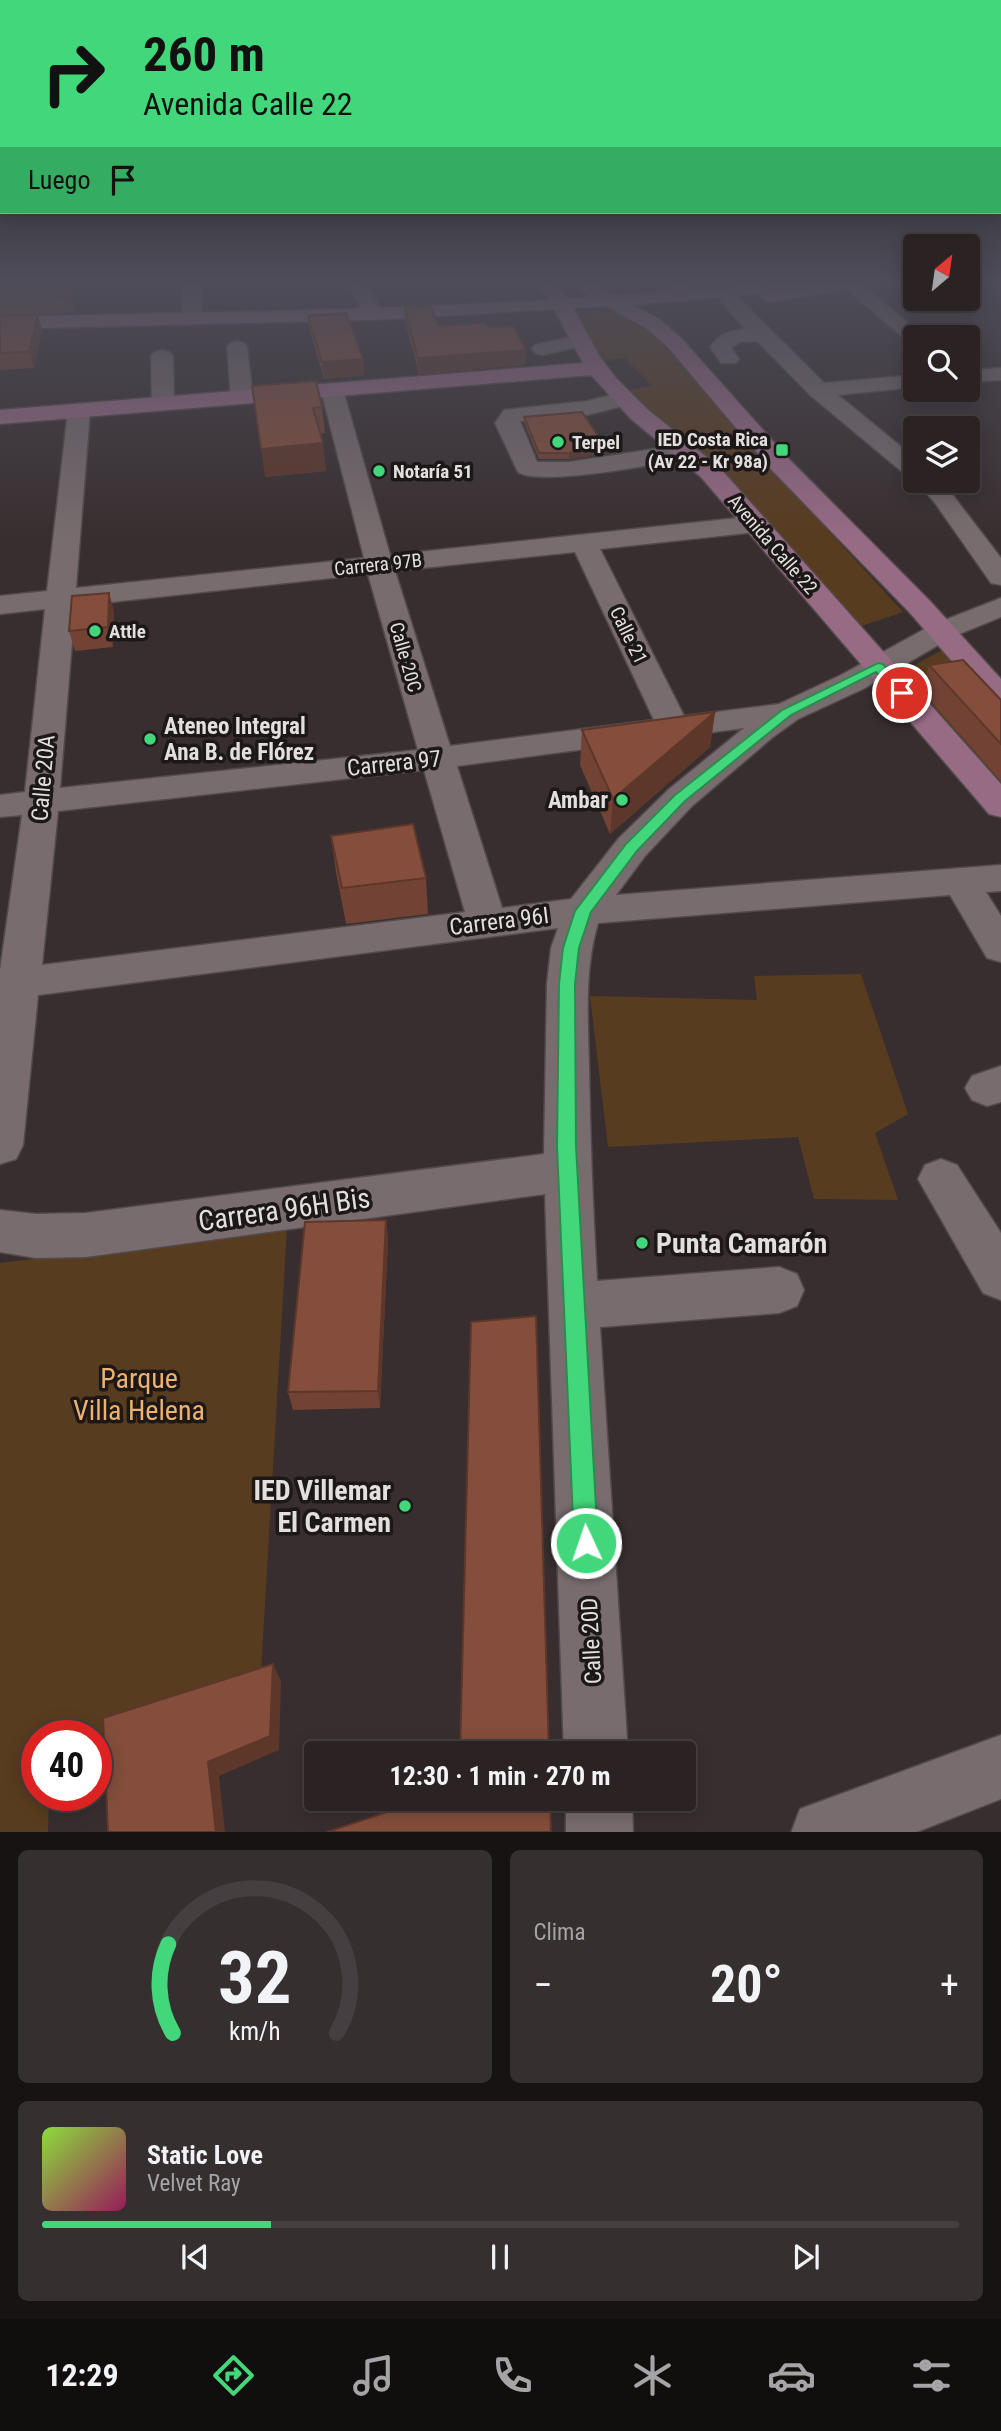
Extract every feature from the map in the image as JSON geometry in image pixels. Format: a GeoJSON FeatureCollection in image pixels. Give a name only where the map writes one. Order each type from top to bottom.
{"type":"FeatureCollection","features":[{"type":"Feature","properties":{"kind":"main road"},"geometry":{"type":"LineString","coordinates":[[0,417],[332,390],[475,369]]}},
{"type":"Feature","properties":{"kind":"main road","name":"Avenida Calle 22"},"geometry":{"type":"LineString","coordinates":[[597,369],[623,399],[710,472],[1001,806]]}},
{"type":"Feature","properties":{"kind":"main road"},"geometry":{"type":"LineString","coordinates":[[698,369],[779,463],[942,631],[1001,698]]}},
{"type":"Feature","properties":{"kind":"street"},"geometry":{"type":"LineString","coordinates":[[162,369],[163,404]]}},
{"type":"Feature","properties":{"kind":"street"},"geometry":{"type":"LineString","coordinates":[[239,369],[242,397]]}},
{"type":"Feature","properties":{"kind":"street"},"geometry":{"type":"LineString","coordinates":[[796,369],[903,460]]}},
{"type":"Feature","properties":{"kind":"street"},"geometry":{"type":"LineString","coordinates":[[980,375],[1001,374]]}},
{"type":"Feature","properties":{"kind":"street"},"geometry":{"type":"LineString","coordinates":[[818,390],[903,382]]}},
{"type":"Feature","properties":{"kind":"street","name":"Calle 20C"},"geometry":{"type":"LineString","coordinates":[[332,390],[379,564],[486,922]]}},
{"type":"Feature","properties":{"kind":"street"},"geometry":{"type":"LineString","coordinates":[[623,399],[542,416],[512,415],[507,423],[527,467],[535,471],[636,460],[686,451]]}},
{"type":"Feature","properties":{"kind":"street"},"geometry":{"type":"LineString","coordinates":[[587,408],[636,460]]}},
{"type":"Feature","properties":{"kind":"street","name":"Calle 20A"},"geometry":{"type":"LineString","coordinates":[[0,1145],[10,983],[41,802],[79,411]]}},
{"type":"Feature","properties":{"kind":"street"},"geometry":{"type":"LineString","coordinates":[[939,493],[1001,577]]}},
{"type":"Feature","properties":{"kind":"street","name":"Carrera 97B"},"geometry":{"type":"LineString","coordinates":[[0,605],[756,524]]}},
{"type":"Feature","properties":{"kind":"street","name":"Calle 21"},"geometry":{"type":"LineString","coordinates":[[584,543],[674,728]]}},
{"type":"Feature","properties":{"kind":"street"},"geometry":{"type":"LineString","coordinates":[[878,666],[942,631],[1001,607]]}},
{"type":"Feature","properties":{"kind":"street","name":"Calle 20D"},"geometry":{"type":"LineString","coordinates":[[595,1741],[567,1171],[567,984],[571,948],[583,911],[632,847],[680,798],[787,712],[878,666]]}},
{"type":"Feature","properties":{"kind":"street","name":"Carrera 97"},"geometry":{"type":"LineString","coordinates":[[0,806],[436,758],[787,712]]}},
{"type":"Feature","properties":{"kind":"street","name":"Carrera 96I"},"geometry":{"type":"LineString","coordinates":[[10,983],[583,911],[1001,878]]}},
{"type":"Feature","properties":{"kind":"street"},"geometry":{"type":"LineString","coordinates":[[961,882],[1001,948]]}},
{"type":"Feature","properties":{"kind":"street","name":"Carrera 96H Bis"},"geometry":{"type":"LineString","coordinates":[[0,1231],[36,1236],[86,1235],[567,1171]]}},
{"type":"Feature","properties":{"kind":"street"},"geometry":{"type":"LineString","coordinates":[[941,1179],[1001,1277]]}},
{"type":"Feature","properties":{"kind":"street"},"geometry":{"type":"LineString","coordinates":[[574,1306],[779,1290]]}},
{"type":"Feature","properties":{"kind":"street"},"geometry":{"type":"LineString","coordinates":[[824,1832],[1001,1767]]}},
{"type":"Feature","properties":{"kind":"street"},"geometry":{"type":"LineString","coordinates":[[599,1811],[600,1832]]}},
{"type":"Feature","properties":{"kind":"green space"},"geometry":{"type":"Polygon","coordinates":[[[636,369],[687,369],[783,481],[903,612],[859,627],[728,479],[628,390],[652,386],[636,369]]]}},
{"type":"Feature","properties":{"kind":"green space"},"geometry":{"type":"Polygon","coordinates":[[[942,650],[1001,714],[1001,786],[901,673],[942,650]]]}},
{"type":"Feature","properties":{"kind":"green space"},"geometry":{"type":"Polygon","coordinates":[[[861,974],[908,1114],[875,1133],[898,1200],[814,1199],[798,1137],[608,1147],[590,996],[757,1000],[754,976],[861,974]]]}},
{"type":"Feature","properties":{"kind":"green space","name":"Parque Villa Helena"},"geometry":{"type":"Polygon","coordinates":[[[287,1229],[261,1672],[112,1729],[112,1720],[21,1720],[21,1811],[49,1811],[48,1832],[0,1832],[0,1263],[287,1229]]]}},
{"type":"Feature","properties":{"kind":"building"},"geometry":{"type":"Polygon","coordinates":[[[316,381],[322,407],[313,408],[323,443],[261,449],[252,386],[316,381]]]}},
{"type":"Feature","properties":{"kind":"building"},"geometry":{"type":"Polygon","coordinates":[[[582,412],[606,448],[569,453],[539,453],[524,417],[582,412]]]}},
{"type":"Feature","properties":{"kind":"building"},"geometry":{"type":"Polygon","coordinates":[[[109,593],[108,627],[69,631],[72,596],[109,593]]]}},
{"type":"Feature","properties":{"kind":"building"},"geometry":{"type":"Polygon","coordinates":[[[963,660],[1001,700],[1001,744],[929,665],[963,660]]]}},
{"type":"Feature","properties":{"kind":"building"},"geometry":{"type":"Polygon","coordinates":[[[715,712],[613,799],[582,730],[715,712]]]}},
{"type":"Feature","properties":{"kind":"building"},"geometry":{"type":"Polygon","coordinates":[[[413,824],[426,878],[342,888],[331,836],[413,824]]]}},
{"type":"Feature","properties":{"kind":"building"},"geometry":{"type":"Polygon","coordinates":[[[386,1220],[378,1391],[288,1392],[305,1222],[386,1220]]]}},
{"type":"Feature","properties":{"kind":"building"},"geometry":{"type":"Polygon","coordinates":[[[536,1316],[549,1741],[460,1741],[471,1322],[536,1316]]]}},
{"type":"Feature","properties":{"kind":"building"},"geometry":{"type":"Polygon","coordinates":[[[273,1664],[270,1736],[208,1762],[216,1832],[108,1832],[107,1811],[112,1811],[112,1720],[103,1718],[273,1664]]]}},
{"type":"Feature","properties":{"kind":"building"},"geometry":{"type":"Polygon","coordinates":[[[390,1811],[550,1811],[551,1832],[327,1832],[390,1811]]]}},
{"type":"Feature","properties":{"kind":"place","name":"Terpel"},"geometry":{"type":"Point","coordinates":[558,442]}},
{"type":"Feature","properties":{"kind":"place","name":"IED Costa Rica (Av 22 - Kr 98a)"},"geometry":{"type":"Point","coordinates":[782,450]}},
{"type":"Feature","properties":{"kind":"place","name":"Notaría 51"},"geometry":{"type":"Point","coordinates":[379,471]}},
{"type":"Feature","properties":{"kind":"place","name":"Attle"},"geometry":{"type":"Point","coordinates":[95,631]}},
{"type":"Feature","properties":{"kind":"place","name":"Ateneo Integral Ana B. de Flórez"},"geometry":{"type":"Point","coordinates":[150,739]}},
{"type":"Feature","properties":{"kind":"place","name":"Ambar"},"geometry":{"type":"Point","coordinates":[622,800]}},
{"type":"Feature","properties":{"kind":"place","name":"Punta Camarón"},"geometry":{"type":"Point","coordinates":[642,1243]}},
{"type":"Feature","properties":{"kind":"place","name":"IED Villemar El Carmen"},"geometry":{"type":"Point","coordinates":[405,1506]}},
{"type":"Feature","properties":{"kind":"route"},"geometry":{"type":"LineString","coordinates":[[586,1543],[567,1171],[567,984],[571,948],[583,911],[632,847],[680,798],[761,730],[787,712],[852,682],[878,666],[902,693]]}}]}
